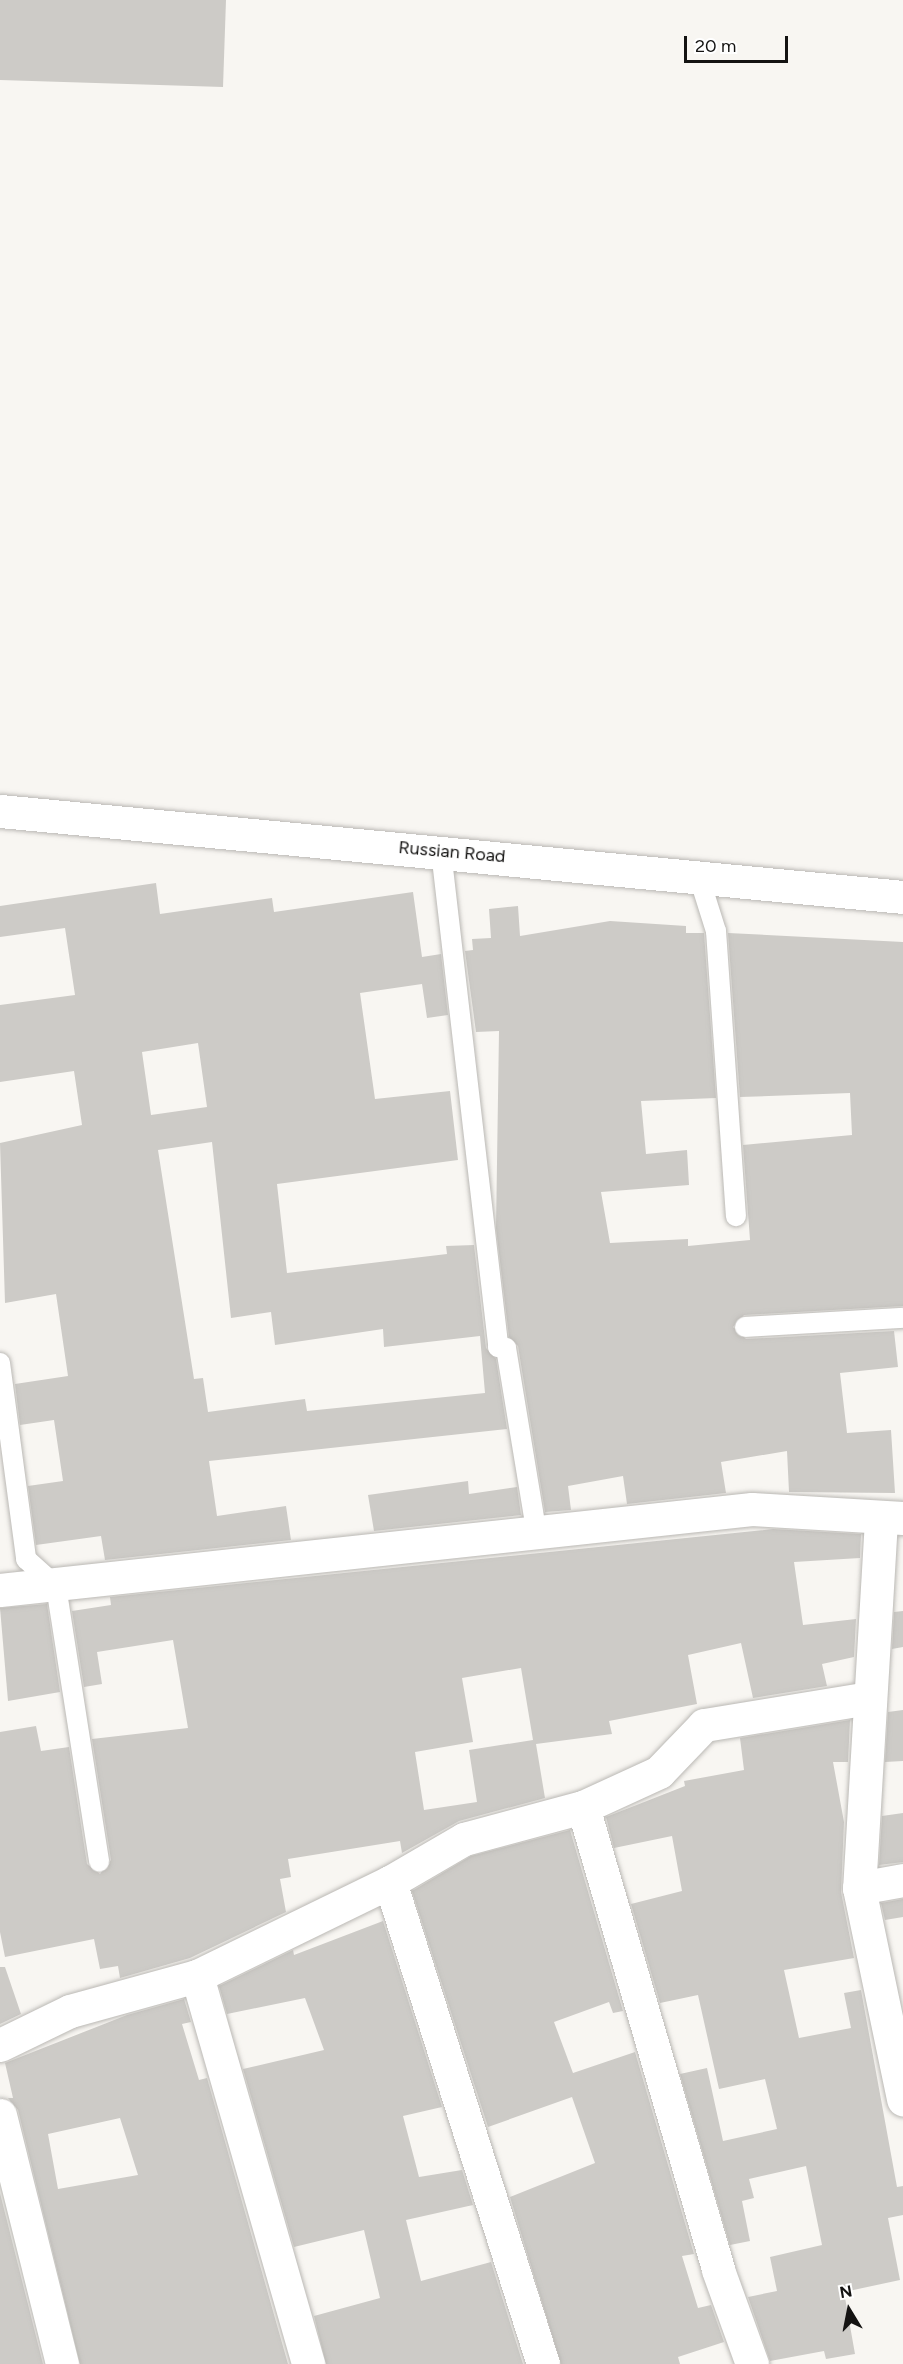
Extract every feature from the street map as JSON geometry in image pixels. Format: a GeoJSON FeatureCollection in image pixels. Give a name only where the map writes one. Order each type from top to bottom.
{"type":"FeatureCollection","features":[{"type":"Feature","properties":{"kind":"street","name":"Russian Road"},"geometry":{"type":"LineString","coordinates":[[0,811],[698,874],[903,897]]}},
{"type":"Feature","properties":{"kind":"street"},"geometry":{"type":"LineString","coordinates":[[0,1590],[56,1586],[536,1530],[752,1509],[892,1519],[868,1698],[859,1888],[903,2099]]}},
{"type":"Feature","properties":{"kind":"street"},"geometry":{"type":"LineString","coordinates":[[0,2045],[70,2011],[197,1976],[390,1882],[464,1839],[583,1807],[659,1772],[704,1725],[868,1698]]}},
{"type":"Feature","properties":{"kind":"street"},"geometry":{"type":"LineString","coordinates":[[583,1807],[718,2270],[752,2364]]}},
{"type":"Feature","properties":{"kind":"street"},"geometry":{"type":"LineString","coordinates":[[859,1888],[903,1880]]}},
{"type":"Feature","properties":{"kind":"street"},"geometry":{"type":"LineString","coordinates":[[390,1882],[543,2364]]}},
{"type":"Feature","properties":{"kind":"street"},"geometry":{"type":"LineString","coordinates":[[197,1976],[308,2364]]}},
{"type":"Feature","properties":{"kind":"street"},"geometry":{"type":"LineString","coordinates":[[0,2115],[62,2364]]}},
{"type":"Feature","properties":{"kind":"lane"},"geometry":{"type":"LineString","coordinates":[[441,851],[498,1347],[506,1348],[536,1530]]}},
{"type":"Feature","properties":{"kind":"lane"},"geometry":{"type":"LineString","coordinates":[[698,874],[716,931],[736,1216]]}},
{"type":"Feature","properties":{"kind":"lane"},"geometry":{"type":"LineString","coordinates":[[745,1327],[903,1318]]}},
{"type":"Feature","properties":{"kind":"lane"},"geometry":{"type":"LineString","coordinates":[[0,1363],[26,1559],[56,1586],[99,1862]]}},
{"type":"Feature","properties":{"kind":"building"},"geometry":{"type":"Polygon","coordinates":[[[0,0],[226,0],[223,87],[0,80],[0,0]]]}},
{"type":"Feature","properties":{"kind":"building"},"geometry":{"type":"Polygon","coordinates":[[[156,883],[160,914],[272,898],[274,912],[413,892],[422,957],[441,954],[448,1015],[427,1018],[422,984],[360,993],[375,1099],[450,1091],[458,1160],[277,1184],[287,1273],[447,1254],[446,1246],[474,1245],[486,1348],[496,1359],[507,1429],[209,1461],[217,1516],[286,1506],[291,1540],[105,1560],[101,1536],[36,1545],[28,1486],[63,1481],[54,1420],[20,1425],[15,1384],[68,1376],[56,1294],[5,1303],[0,1143],[82,1125],[74,1071],[0,1082],[0,1005],[75,995],[65,928],[0,937],[0,906],[156,883]],[[198,1043],[142,1052],[151,1115],[207,1107],[198,1043]],[[212,1142],[158,1150],[194,1379],[203,1378],[208,1412],[305,1399],[307,1411],[485,1393],[480,1336],[384,1347],[383,1329],[275,1345],[271,1312],[231,1318],[212,1142]]]}},
{"type":"Feature","properties":{"kind":"building"},"geometry":{"type":"Polygon","coordinates":[[[518,906],[520,936],[610,921],[686,926],[686,933],[704,933],[716,1098],[641,1101],[646,1154],[687,1150],[689,1185],[601,1192],[610,1243],[688,1239],[688,1246],[750,1240],[743,1145],[852,1135],[850,1093],[740,1097],[728,933],[903,942],[903,1306],[744,1315],[733,1327],[746,1339],[894,1331],[898,1367],[840,1373],[847,1433],[891,1430],[895,1493],[789,1492],[787,1451],[721,1462],[726,1493],[627,1504],[623,1476],[568,1486],[571,1510],[545,1512],[518,1346],[509,1337],[496,1228],[499,1031],[476,1032],[465,951],[473,950],[472,939],[491,938],[489,909],[518,906]]]}},
{"type":"Feature","properties":{"kind":"building"},"geometry":{"type":"Polygon","coordinates":[[[468,1481],[469,1494],[517,1487],[521,1515],[374,1531],[368,1495],[468,1481]]]}},
{"type":"Feature","properties":{"kind":"building"},"geometry":{"type":"Polygon","coordinates":[[[773,1529],[861,1534],[860,1558],[794,1562],[803,1625],[856,1619],[854,1657],[822,1664],[827,1686],[753,1698],[741,1643],[688,1655],[697,1704],[609,1721],[612,1734],[536,1744],[545,1798],[459,1821],[402,1853],[400,1841],[288,1859],[291,1877],[280,1879],[286,1912],[190,1958],[120,1978],[118,1966],[100,1969],[94,1939],[5,1957],[0,1932],[0,1732],[36,1726],[41,1751],[69,1747],[87,1864],[100,1874],[111,1860],[92,1739],[188,1728],[173,1640],[97,1652],[102,1684],[84,1687],[72,1611],[111,1605],[110,1597],[773,1529]],[[521,1668],[462,1678],[473,1742],[415,1752],[424,1810],[477,1802],[469,1750],[533,1740],[521,1668]]]}},
{"type":"Feature","properties":{"kind":"building"},"geometry":{"type":"Polygon","coordinates":[[[47,1604],[60,1692],[8,1701],[0,1608],[47,1604]]]}},
{"type":"Feature","properties":{"kind":"building"},"geometry":{"type":"Polygon","coordinates":[[[903,1611],[903,1647],[892,1649],[894,1612],[903,1611]]]}},
{"type":"Feature","properties":{"kind":"building"},"geometry":{"type":"Polygon","coordinates":[[[903,1710],[903,1761],[885,1762],[888,1712],[903,1710]]]}},
{"type":"Feature","properties":{"kind":"building"},"geometry":{"type":"Polygon","coordinates":[[[850,1720],[848,1762],[833,1762],[844,1822],[841,1892],[854,1958],[784,1970],[799,2038],[851,2028],[844,1993],[861,1990],[897,2187],[903,2186],[903,2215],[888,2218],[900,2280],[844,2292],[855,2354],[826,2359],[824,2351],[770,2361],[748,2297],[777,2291],[770,2257],[822,2245],[806,2166],[749,2179],[754,2198],[742,2201],[750,2241],[730,2245],[680,2074],[707,2068],[723,2141],[777,2129],[765,2079],[719,2089],[698,1995],[660,2003],[631,1904],[682,1891],[672,1836],[614,1848],[606,1817],[685,1786],[684,1781],[744,1770],[740,1738],[850,1720]]]}},
{"type":"Feature","properties":{"kind":"building"},"geometry":{"type":"Polygon","coordinates":[[[903,1813],[903,1862],[879,1865],[882,1816],[903,1813]]]}},
{"type":"Feature","properties":{"kind":"building"},"geometry":{"type":"Polygon","coordinates":[[[570,1830],[623,2011],[613,2013],[609,2002],[554,2022],[573,2073],[635,2052],[694,2254],[682,2256],[698,2308],[711,2305],[724,2342],[678,2357],[680,2364],[561,2364],[510,2197],[595,2163],[572,2097],[488,2127],[412,1891],[471,1856],[570,1830]]]}},
{"type":"Feature","properties":{"kind":"building"},"geometry":{"type":"Polygon","coordinates":[[[903,1899],[903,1917],[885,1920],[881,1903],[903,1899]]]}},
{"type":"Feature","properties":{"kind":"building"},"geometry":{"type":"Polygon","coordinates":[[[383,1921],[442,2107],[403,2116],[419,2177],[462,2170],[473,2205],[406,2220],[421,2281],[491,2262],[523,2364],[326,2364],[314,2316],[380,2298],[364,2230],[294,2247],[243,2069],[324,2050],[305,1998],[227,2014],[219,1986],[293,1950],[294,1955],[383,1921]]]}},
{"type":"Feature","properties":{"kind":"building"},"geometry":{"type":"Polygon","coordinates":[[[0,1967],[5,1967],[21,2014],[0,2024],[0,1967]]]}},
{"type":"Feature","properties":{"kind":"building"},"geometry":{"type":"Polygon","coordinates":[[[184,1999],[191,2022],[182,2024],[199,2080],[207,2078],[288,2364],[80,2364],[18,2110],[8,2098],[13,2098],[5,2063],[127,2015],[184,1999]],[[120,2118],[48,2134],[58,2189],[138,2175],[120,2118]]]}},
{"type":"Feature","properties":{"kind":"building"},"geometry":{"type":"Polygon","coordinates":[[[0,2193],[43,2364],[0,2364],[0,2193]]]}}]}
